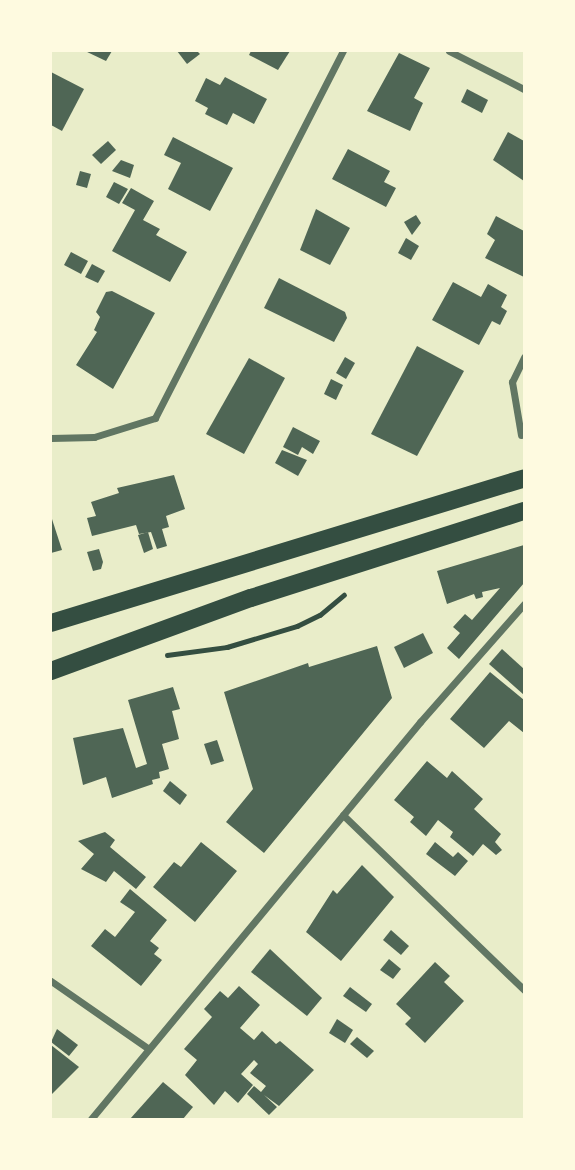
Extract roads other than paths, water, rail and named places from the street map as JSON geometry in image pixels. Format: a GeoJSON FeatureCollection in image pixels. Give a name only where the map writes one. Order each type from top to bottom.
{"type":"FeatureCollection","features":[{"type":"Feature","properties":{"kind":"main road"},"geometry":{"type":"LineString","coordinates":[[51,623],[524,478]]}},
{"type":"Feature","properties":{"kind":"main road"},"geometry":{"type":"LineString","coordinates":[[51,671],[251,598],[524,512]]}},
{"type":"Feature","properties":{"kind":"street"},"geometry":{"type":"LineString","coordinates":[[51,438],[94,437],[155,418],[343,51]]}},
{"type":"Feature","properties":{"kind":"street"},"geometry":{"type":"LineString","coordinates":[[449,51],[524,89]]}},
{"type":"Feature","properties":{"kind":"street"},"geometry":{"type":"LineString","coordinates":[[521,435],[512,382],[524,357]]}},
{"type":"Feature","properties":{"kind":"street"},"geometry":{"type":"LineString","coordinates":[[91,1119],[343,816],[524,604]]}},
{"type":"Feature","properties":{"kind":"street"},"geometry":{"type":"LineString","coordinates":[[343,816],[524,990]]}},
{"type":"Feature","properties":{"kind":"street"},"geometry":{"type":"LineString","coordinates":[[51,981],[149,1049]]}}]}
